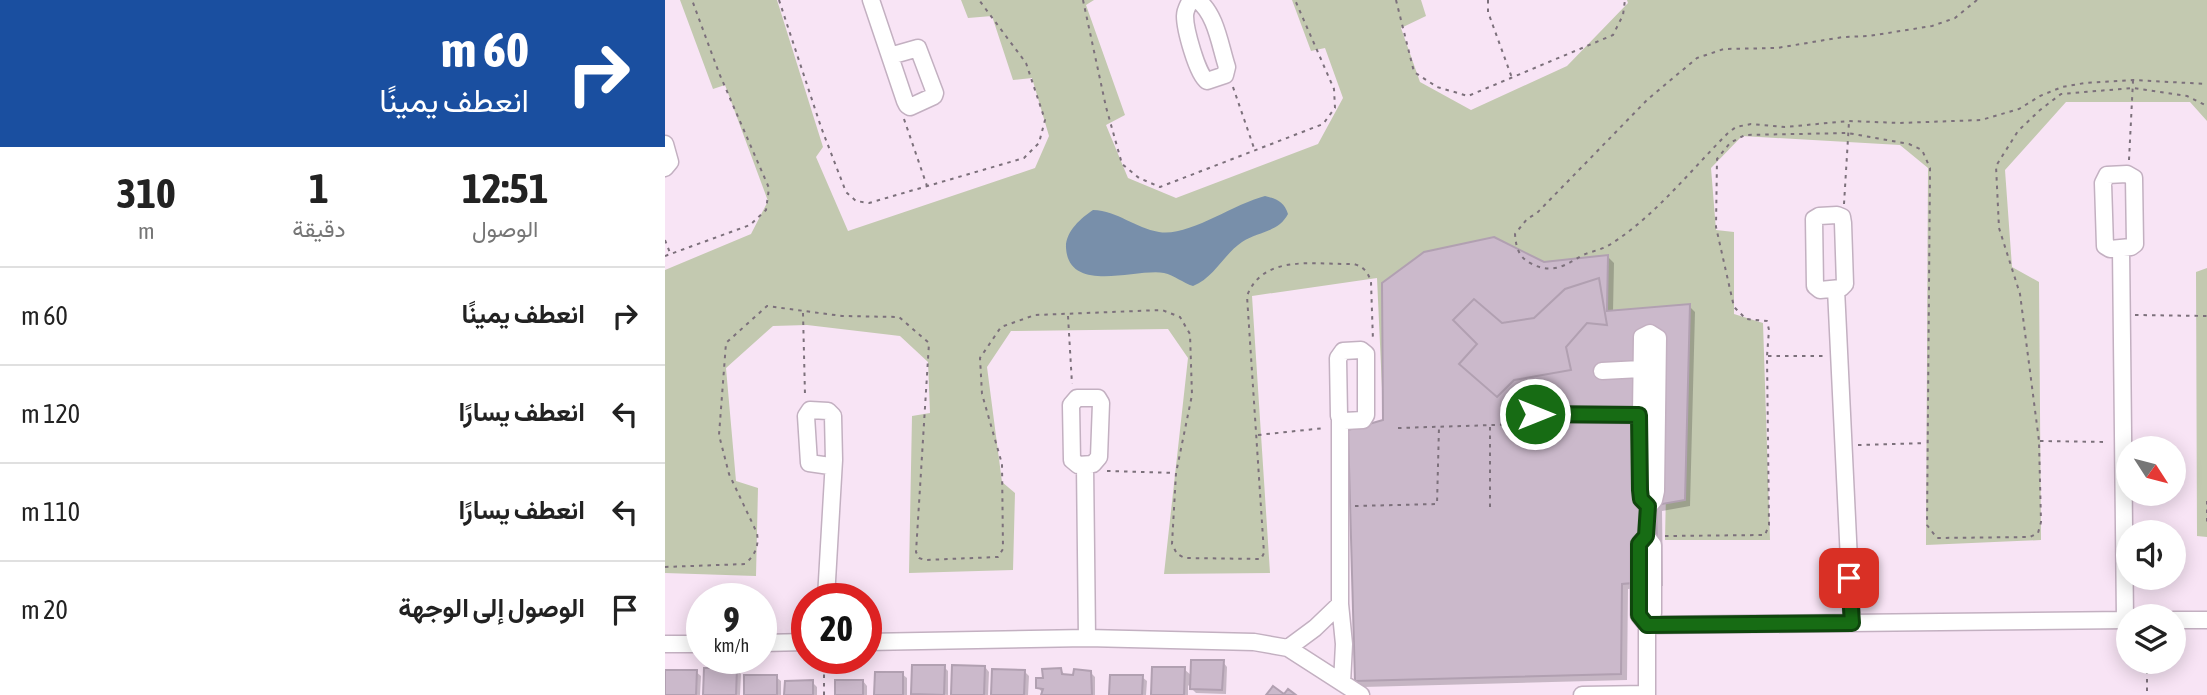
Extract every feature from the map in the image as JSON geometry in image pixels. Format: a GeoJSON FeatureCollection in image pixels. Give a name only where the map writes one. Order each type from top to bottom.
{"type":"FeatureCollection","features":[{"type":"Feature","properties":{"kind":"street"},"geometry":{"type":"LineString","coordinates":[[871,0],[905,101],[911,107],[932,99],[935,93],[932,82],[918,48],[890,56]]}},
{"type":"Feature","properties":{"kind":"street"},"geometry":{"type":"LineString","coordinates":[[1191,0],[1185,15],[1200,73],[1207,81],[1225,75],[1227,71],[1211,18],[1207,9],[1197,0]]}},
{"type":"Feature","properties":{"kind":"street"},"geometry":{"type":"LineString","coordinates":[[665,144],[670,162],[665,168]]}},
{"type":"Feature","properties":{"kind":"street"},"geometry":{"type":"LineString","coordinates":[[2127,174],[2134,178],[2135,244],[2131,247],[2110,249],[2105,246],[2103,183],[2107,175],[2127,174]]}},
{"type":"Feature","properties":{"kind":"street"},"geometry":{"type":"LineString","coordinates":[[1837,215],[1842,217],[1843,223],[1845,285],[1836,289],[1820,290],[1815,286],[1814,219],[1837,215]]}},
{"type":"Feature","properties":{"kind":"street"},"geometry":{"type":"LineString","coordinates":[[2121,248],[2123,436]]}},
{"type":"Feature","properties":{"kind":"street"},"geometry":{"type":"LineString","coordinates":[[1836,289],[1852,623]]}},
{"type":"Feature","properties":{"kind":"street"},"geometry":{"type":"LineString","coordinates":[[1582,695],[1647,695],[1647,625],[1639,615],[1639,544],[1646,536],[1648,506],[1656,491],[1658,338],[1650,333],[1642,337],[1639,412],[1640,490],[1641,499],[1648,506]]}},
{"type":"Feature","properties":{"kind":"street"},"geometry":{"type":"LineString","coordinates":[[1340,423],[1363,420],[1366,415],[1366,354],[1361,350],[1343,351],[1338,358],[1340,604],[1345,644],[1342,683]]}},
{"type":"Feature","properties":{"kind":"street"},"geometry":{"type":"LineString","coordinates":[[1602,371],[1641,369]]}},
{"type":"Feature","properties":{"kind":"street"},"geometry":{"type":"LineString","coordinates":[[1098,398],[1101,403],[1100,457],[1085,467],[1072,460],[1072,405],[1074,401],[1098,398]]}},
{"type":"Feature","properties":{"kind":"street"},"geometry":{"type":"LineString","coordinates":[[1535,414],[1658,410]]}},
{"type":"Feature","properties":{"kind":"street"},"geometry":{"type":"LineString","coordinates":[[827,583],[833,464],[832,412],[810,411],[806,416],[809,463],[830,466],[833,464]]}},
{"type":"Feature","properties":{"kind":"street"},"geometry":{"type":"LineString","coordinates":[[1085,467],[1087,638]]}},
{"type":"Feature","properties":{"kind":"street"},"geometry":{"type":"LineString","coordinates":[[2124,506],[2127,604]]}},
{"type":"Feature","properties":{"kind":"street"},"geometry":{"type":"LineString","coordinates":[[1288,648],[1315,628],[1340,604]]}},
{"type":"Feature","properties":{"kind":"street"},"geometry":{"type":"LineString","coordinates":[[1647,625],[2116,620]]}},
{"type":"Feature","properties":{"kind":"street"},"geometry":{"type":"LineString","coordinates":[[2186,620],[2207,620]]}},
{"type":"Feature","properties":{"kind":"street"},"geometry":{"type":"LineString","coordinates":[[882,642],[1087,638],[1254,642],[1288,648],[1361,695]]}},
{"type":"Feature","properties":{"kind":"street"},"geometry":{"type":"LineString","coordinates":[[665,644],[686,644]]}},
{"type":"Feature","properties":{"kind":"path"},"geometry":{"type":"LineString","coordinates":[[665,256],[750,225],[766,210],[769,188],[719,73],[692,0]]}},
{"type":"Feature","properties":{"kind":"path"},"geometry":{"type":"LineString","coordinates":[[1083,0],[1106,107],[1122,164],[1139,178],[1160,187],[1323,124],[1335,108],[1334,89],[1295,0]]}},
{"type":"Feature","properties":{"kind":"path"},"geometry":{"type":"LineString","coordinates":[[1396,0],[1414,72],[1437,87],[1468,96],[1613,35],[1623,15],[1625,0]]}},
{"type":"Feature","properties":{"kind":"path"},"geometry":{"type":"LineString","coordinates":[[1488,0],[1488,12],[1512,79]]}},
{"type":"Feature","properties":{"kind":"path"},"geometry":{"type":"LineString","coordinates":[[1977,0],[1955,18],[1932,26],[1777,48],[1724,49],[1697,58],[1648,99],[1544,206],[1527,219],[1515,234],[1516,248],[1525,261],[1548,269],[1560,268],[1609,246],[1656,207],[1728,134],[1741,125],[1784,127],[1849,121],[1981,120],[2019,109],[2062,87],[2085,83],[2133,80],[2207,84]]}},
{"type":"Feature","properties":{"kind":"path"},"geometry":{"type":"LineString","coordinates":[[1227,71],[1255,152]]}},
{"type":"Feature","properties":{"kind":"path"},"geometry":{"type":"LineString","coordinates":[[2127,174],[2133,80]]}},
{"type":"Feature","properties":{"kind":"path"},"geometry":{"type":"LineString","coordinates":[[1646,536],[1765,535],[1769,525],[1769,330],[1766,321],[1746,319],[1737,313],[1716,227],[1717,159],[1730,143],[1745,135],[1848,134],[1909,144],[1922,150],[1930,168],[1927,525],[1937,538],[2030,537],[2038,533],[2041,522],[2039,441],[2020,293],[1999,228],[1996,166],[2018,131],[2061,94],[2133,88],[2187,96],[2207,106]]}},
{"type":"Feature","properties":{"kind":"path"},"geometry":{"type":"LineString","coordinates":[[905,101],[905,124],[927,187]]}},
{"type":"Feature","properties":{"kind":"path"},"geometry":{"type":"LineString","coordinates":[[1843,223],[1849,121]]}},
{"type":"Feature","properties":{"kind":"path"},"geometry":{"type":"LineString","coordinates":[[665,240],[670,254]]}},
{"type":"Feature","properties":{"kind":"path"},"geometry":{"type":"LineString","coordinates":[[665,567],[745,564],[754,555],[758,543],[757,533],[729,474],[719,435],[726,343],[767,306],[842,316],[899,317],[929,343],[916,552],[919,558],[925,560],[998,557],[1003,549],[1002,464],[982,394],[980,358],[1001,327],[1035,315],[1162,310],[1179,317],[1190,334],[1192,395],[1176,473],[1172,544],[1177,554],[1185,558],[1261,559],[1264,553],[1247,296],[1253,283],[1264,272],[1278,265],[1353,264],[1364,269],[1371,282],[1373,339],[1366,354]]}},
{"type":"Feature","properties":{"kind":"path"},"geometry":{"type":"LineString","coordinates":[[803,312],[806,416]]}},
{"type":"Feature","properties":{"kind":"path"},"geometry":{"type":"LineString","coordinates":[[1067,315],[1074,401]]}},
{"type":"Feature","properties":{"kind":"path"},"geometry":{"type":"LineString","coordinates":[[2122,315],[2207,316]]}},
{"type":"Feature","properties":{"kind":"path"},"geometry":{"type":"LineString","coordinates":[[1767,356],[1839,356]]}},
{"type":"Feature","properties":{"kind":"path"},"geometry":{"type":"LineString","coordinates":[[1398,428],[1520,426],[1530,423],[1535,414]]}},
{"type":"Feature","properties":{"kind":"path"},"geometry":{"type":"LineString","coordinates":[[1256,435],[1340,423]]}},
{"type":"Feature","properties":{"kind":"path"},"geometry":{"type":"LineString","coordinates":[[1490,426],[1490,510]]}},
{"type":"Feature","properties":{"kind":"path"},"geometry":{"type":"LineString","coordinates":[[1340,506],[1437,504],[1439,427]]}},
{"type":"Feature","properties":{"kind":"path"},"geometry":{"type":"LineString","coordinates":[[2039,441],[2116,442]]}},
{"type":"Feature","properties":{"kind":"path"},"geometry":{"type":"LineString","coordinates":[[1843,445],[1927,443]]}},
{"type":"Feature","properties":{"kind":"path"},"geometry":{"type":"LineString","coordinates":[[1085,467],[1176,473]]}},
{"type":"Feature","properties":{"kind":"path"},"geometry":{"type":"LineString","coordinates":[[2207,501],[2207,524]]}},
{"type":"Feature","properties":{"kind":"path"},"geometry":{"type":"LineString","coordinates":[[824,674],[824,695]]}},
{"type":"Feature","properties":{"kind":"path"},"geometry":{"type":"LineString","coordinates":[[2147,674],[2147,695]]}},
{"type":"Feature","properties":{"kind":"green space"},"geometry":{"type":"Polygon","coordinates":[[[680,0],[777,0],[823,147],[816,157],[848,231],[1035,168],[1049,136],[1032,78],[1013,80],[992,16],[968,18],[961,0],[1094,0],[1086,5],[1125,115],[1106,125],[1128,178],[1176,198],[1318,144],[1343,98],[1325,48],[1311,51],[1292,0],[1421,0],[1426,16],[1401,28],[1420,82],[1471,110],[1567,66],[1628,3],[1627,0],[2207,0],[2207,121],[2190,102],[2066,102],[2005,170],[2012,267],[2039,282],[2041,540],[1926,545],[1928,168],[1900,145],[1742,136],[1711,168],[1716,230],[1734,232],[1734,314],[1763,323],[1770,540],[1665,540],[1666,492],[1384,432],[1377,278],[1252,296],[1270,573],[1164,574],[1188,358],[1168,329],[1011,331],[987,367],[1002,482],[1015,493],[1013,570],[909,573],[912,416],[930,413],[928,362],[900,336],[807,325],[773,326],[726,368],[736,481],[758,488],[756,576],[665,573],[665,270],[751,234],[768,201],[725,85],[713,89],[680,0]]]}},
{"type":"Feature","properties":{"kind":"green space"},"geometry":{"type":"Polygon","coordinates":[[[2207,268],[2207,537],[2197,536],[2196,272],[2207,268]]]}},
{"type":"Feature","properties":{"kind":"water"},"geometry":{"type":"Polygon","coordinates":[[[1265,196],[1282,204],[1288,214],[1284,220],[1279,225],[1242,242],[1213,272],[1193,286],[1164,273],[1091,275],[1079,271],[1070,262],[1066,248],[1068,236],[1079,221],[1093,210],[1110,213],[1150,230],[1171,232],[1184,230],[1265,196]]]}},
{"type":"Feature","properties":{"kind":"building"},"geometry":{"type":"Polygon","coordinates":[[[1494,237],[1544,262],[1608,255],[1607,311],[1690,304],[1685,500],[1656,505],[1658,581],[1622,584],[1621,674],[1355,681],[1348,430],[1383,420],[1382,283],[1424,252],[1494,237]]]}},
{"type":"Feature","properties":{"kind":"building"},"geometry":{"type":"Polygon","coordinates":[[[1599,278],[1607,325],[1587,323],[1566,347],[1571,370],[1514,380],[1497,397],[1459,364],[1477,344],[1453,320],[1474,299],[1502,323],[1534,318],[1565,289],[1599,278]]]}},
{"type":"Feature","properties":{"kind":"building"},"geometry":{"type":"Polygon","coordinates":[[[1191,660],[1224,660],[1222,690],[1190,689],[1191,660]]]}},
{"type":"Feature","properties":{"kind":"building"},"geometry":{"type":"Polygon","coordinates":[[[912,665],[945,665],[944,695],[911,694],[912,665]]]}},
{"type":"Feature","properties":{"kind":"building"},"geometry":{"type":"Polygon","coordinates":[[[952,665],[985,666],[984,695],[951,695],[952,665]]]}},
{"type":"Feature","properties":{"kind":"building"},"geometry":{"type":"Polygon","coordinates":[[[1152,667],[1185,667],[1184,695],[1151,695],[1152,667]]]}},
{"type":"Feature","properties":{"kind":"building"},"geometry":{"type":"Polygon","coordinates":[[[1061,668],[1062,674],[1073,675],[1074,669],[1091,671],[1092,695],[1041,695],[1043,689],[1036,688],[1036,678],[1043,678],[1042,669],[1061,668]]]}},
{"type":"Feature","properties":{"kind":"building"},"geometry":{"type":"Polygon","coordinates":[[[992,669],[1025,670],[1024,695],[991,695],[992,669]]]}},
{"type":"Feature","properties":{"kind":"building"},"geometry":{"type":"Polygon","coordinates":[[[665,670],[686,670],[686,674],[697,674],[696,695],[665,695],[665,670]]]}},
{"type":"Feature","properties":{"kind":"building"},"geometry":{"type":"Polygon","coordinates":[[[903,672],[903,695],[874,695],[875,674],[903,672]]]}},
{"type":"Feature","properties":{"kind":"building"},"geometry":{"type":"Polygon","coordinates":[[[704,674],[737,674],[736,695],[703,695],[704,674]]]}},
{"type":"Feature","properties":{"kind":"building"},"geometry":{"type":"Polygon","coordinates":[[[744,675],[777,675],[777,695],[744,695],[744,675]]]}},
{"type":"Feature","properties":{"kind":"building"},"geometry":{"type":"Polygon","coordinates":[[[1110,675],[1143,675],[1142,695],[1109,695],[1110,675]]]}},
{"type":"Feature","properties":{"kind":"building"},"geometry":{"type":"Polygon","coordinates":[[[813,680],[813,695],[784,695],[785,681],[813,680]]]}},
{"type":"Feature","properties":{"kind":"building"},"geometry":{"type":"Polygon","coordinates":[[[835,680],[863,680],[863,695],[835,695],[835,680]]]}},
{"type":"Feature","properties":{"kind":"building"},"geometry":{"type":"Polygon","coordinates":[[[1273,686],[1284,694],[1288,689],[1296,695],[1266,695],[1273,686]]]}},
{"type":"Feature","properties":{"kind":"route"},"geometry":{"type":"LineString","coordinates":[[1535,414],[1639,415],[1640,490],[1641,499],[1648,506],[1646,536],[1639,544],[1639,615],[1647,625],[1852,623],[1849,578]]}}]}
